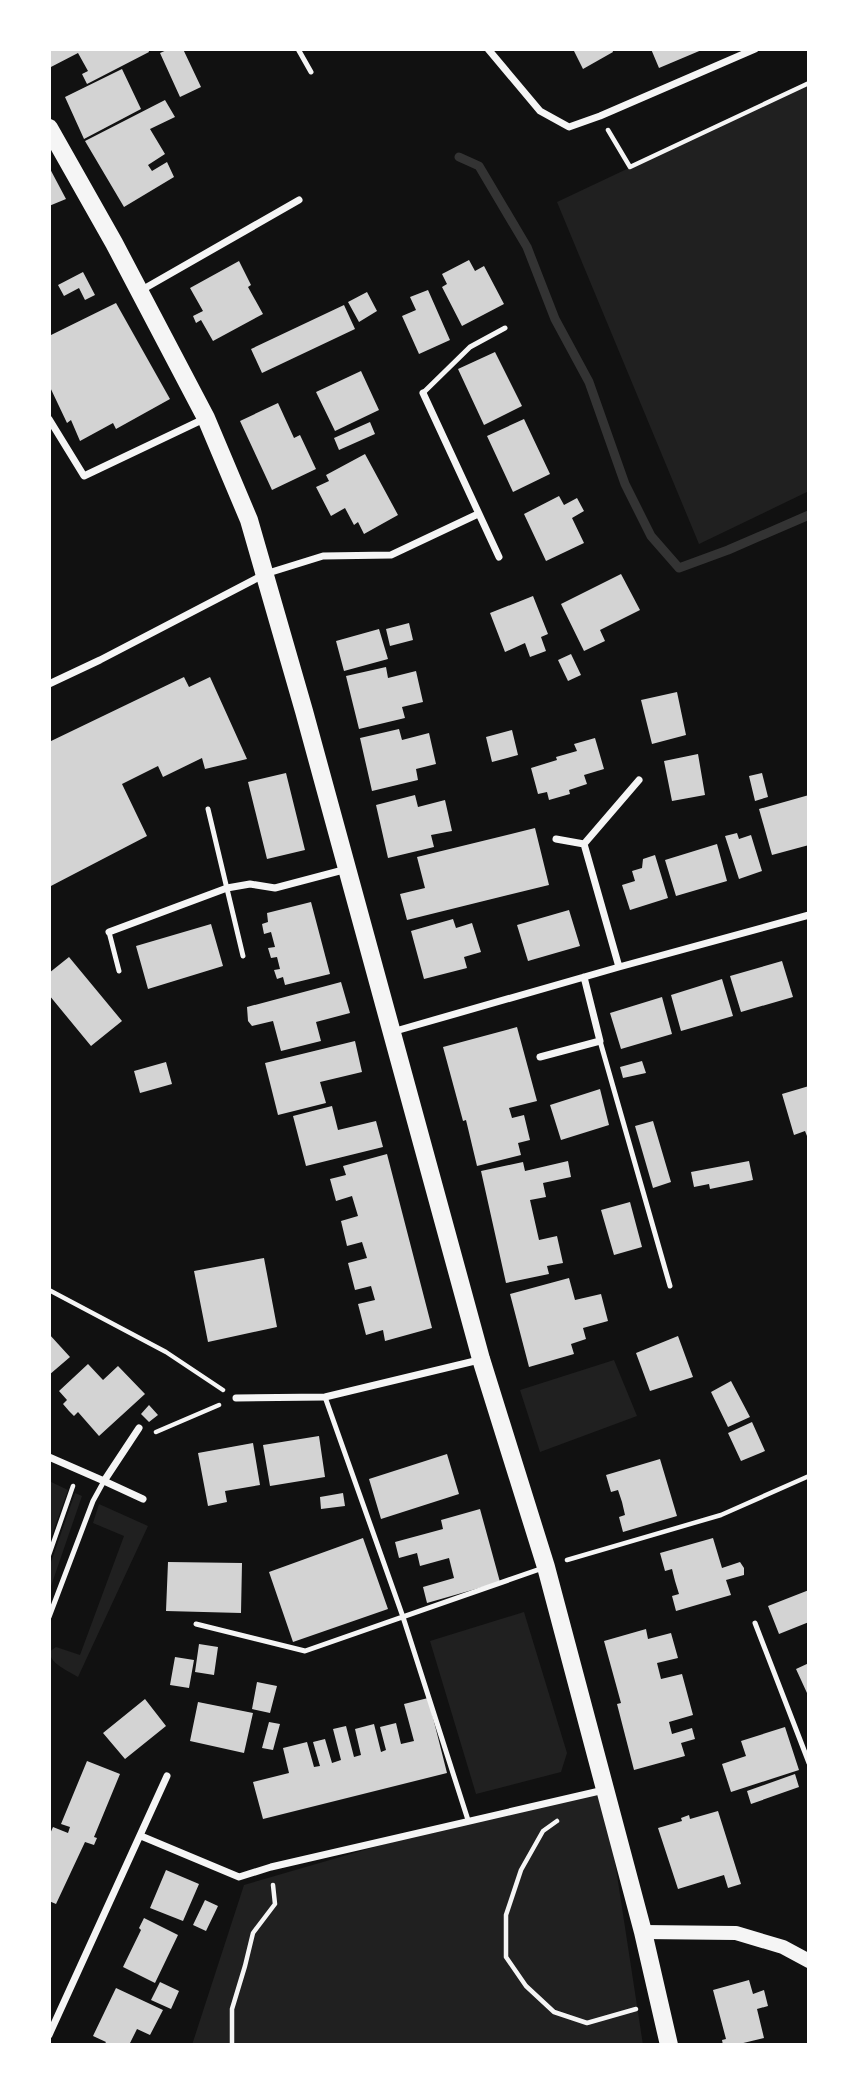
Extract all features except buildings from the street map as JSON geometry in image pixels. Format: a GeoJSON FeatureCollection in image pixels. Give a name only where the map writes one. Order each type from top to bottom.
{"type":"FeatureCollection","features":[{"type":"Feature","properties":{"kind":"main road"},"geometry":{"type":"LineString","coordinates":[[49,128],[206,418],[249,520],[481,1360],[546,1567],[643,1932],[668,2045]]}},
{"type":"Feature","properties":{"kind":"main road"},"geometry":{"type":"LineString","coordinates":[[643,1932],[736,1933],[783,1947],[809,1961]]}},
{"type":"Feature","properties":{"kind":"street"},"geometry":{"type":"LineString","coordinates":[[488,49],[540,111],[569,127],[755,49]]}},
{"type":"Feature","properties":{"kind":"street"},"geometry":{"type":"LineString","coordinates":[[139,291],[299,200]]}},
{"type":"Feature","properties":{"kind":"street"},"geometry":{"type":"LineString","coordinates":[[423,393],[499,557]]}},
{"type":"Feature","properties":{"kind":"street"},"geometry":{"type":"LineString","coordinates":[[49,419],[85,476],[206,418]]}},
{"type":"Feature","properties":{"kind":"street"},"geometry":{"type":"LineString","coordinates":[[49,684],[265,574],[323,556],[391,555],[478,514]]}},
{"type":"Feature","properties":{"kind":"street"},"geometry":{"type":"LineString","coordinates":[[584,844],[639,780]]}},
{"type":"Feature","properties":{"kind":"street"},"geometry":{"type":"LineString","coordinates":[[556,839],[584,844]]}},
{"type":"Feature","properties":{"kind":"street"},"geometry":{"type":"LineString","coordinates":[[584,844],[619,967]]}},
{"type":"Feature","properties":{"kind":"street"},"geometry":{"type":"LineString","coordinates":[[109,932],[227,888],[250,884],[275,888],[347,869]]}},
{"type":"Feature","properties":{"kind":"street"},"geometry":{"type":"LineString","coordinates":[[392,1032],[809,915]]}},
{"type":"Feature","properties":{"kind":"street"},"geometry":{"type":"LineString","coordinates":[[540,1057],[600,1041],[584,977]]}},
{"type":"Feature","properties":{"kind":"street"},"geometry":{"type":"LineString","coordinates":[[236,1398],[325,1397],[481,1360]]}},
{"type":"Feature","properties":{"kind":"street"},"geometry":{"type":"LineString","coordinates":[[104,1481],[139,1428]]}},
{"type":"Feature","properties":{"kind":"street"},"geometry":{"type":"LineString","coordinates":[[49,1457],[143,1499]]}},
{"type":"Feature","properties":{"kind":"street"},"geometry":{"type":"LineString","coordinates":[[49,2035],[167,1776]]}},
{"type":"Feature","properties":{"kind":"street"},"geometry":{"type":"LineString","coordinates":[[141,1836],[239,1877],[468,1820],[604,1790]]}},
{"type":"Feature","properties":{"kind":"lane"},"geometry":{"type":"LineString","coordinates":[[298,49],[311,72]]}},
{"type":"Feature","properties":{"kind":"lane"},"geometry":{"type":"LineString","coordinates":[[423,393],[470,347],[505,328]]}},
{"type":"Feature","properties":{"kind":"lane"},"geometry":{"type":"LineString","coordinates":[[208,809],[243,956]]}},
{"type":"Feature","properties":{"kind":"lane"},"geometry":{"type":"LineString","coordinates":[[109,932],[119,971]]}},
{"type":"Feature","properties":{"kind":"lane"},"geometry":{"type":"LineString","coordinates":[[600,1041],[670,1286]]}},
{"type":"Feature","properties":{"kind":"lane"},"geometry":{"type":"LineString","coordinates":[[325,1397],[403,1617],[468,1820]]}},
{"type":"Feature","properties":{"kind":"lane"},"geometry":{"type":"LineString","coordinates":[[49,1617],[93,1501],[104,1481]]}},
{"type":"Feature","properties":{"kind":"lane"},"geometry":{"type":"LineString","coordinates":[[196,1624],[305,1651],[546,1567]]}},
{"type":"Feature","properties":{"kind":"lane"},"geometry":{"type":"LineString","coordinates":[[755,1623],[809,1763]]}},
{"type":"Feature","properties":{"kind":"path"},"geometry":{"type":"LineString","coordinates":[[600,116],[630,167],[809,83]]}},
{"type":"Feature","properties":{"kind":"path"},"geometry":{"type":"LineString","coordinates":[[49,1290],[166,1352],[236,1398]]}},
{"type":"Feature","properties":{"kind":"path"},"geometry":{"type":"LineString","coordinates":[[546,1567],[721,1515],[809,1476]]}},
{"type":"Feature","properties":{"kind":"path"},"geometry":{"type":"LineString","coordinates":[[49,1555],[71,1491]]}},
{"type":"Feature","properties":{"kind":"path"},"geometry":{"type":"LineString","coordinates":[[563,1817],[543,1831],[521,1870],[506,1915],[506,1957],[526,1986],[554,2012],[587,2023],[636,2009]]}},
{"type":"Feature","properties":{"kind":"path"},"geometry":{"type":"LineString","coordinates":[[232,2045],[232,2010],[253,1933],[275,1904],[271,1867]]}},
{"type":"Feature","properties":{"kind":"shaded area"},"geometry":{"type":"Polygon","coordinates":[[[809,83],[809,491],[699,544],[557,202],[809,83]]]}},
{"type":"Feature","properties":{"kind":"shaded area"},"geometry":{"type":"Polygon","coordinates":[[[614,1360],[637,1416],[540,1452],[520,1390],[614,1360]]]}},
{"type":"Feature","properties":{"kind":"shaded area"},"geometry":{"type":"Polygon","coordinates":[[[49,1481],[68,1490],[49,1543],[49,1481]]]}},
{"type":"Feature","properties":{"kind":"shaded area"},"geometry":{"type":"Polygon","coordinates":[[[75,1493],[82,1496],[49,1592],[49,1568],[75,1493]]]}},
{"type":"Feature","properties":{"kind":"shaded area"},"geometry":{"type":"Polygon","coordinates":[[[99,1504],[148,1526],[78,1677],[57,1664],[49,1652],[56,1647],[80,1655],[124,1536],[93,1523],[99,1504]]]}},
{"type":"Feature","properties":{"kind":"shaded area"},"geometry":{"type":"Polygon","coordinates":[[[524,1612],[567,1753],[561,1772],[476,1794],[430,1641],[524,1612]]]}},
{"type":"Feature","properties":{"kind":"shaded area"},"geometry":{"type":"Polygon","coordinates":[[[604,1790],[643,2045],[192,2045],[244,1885],[468,1820],[604,1790]]]}},
{"type":"Feature","properties":{"kind":"waterway"},"geometry":{"type":"LineString","coordinates":[[459,157],[479,166],[527,247],[555,319],[589,382],[625,484],[651,536],[679,568],[809,515]]}}]}
